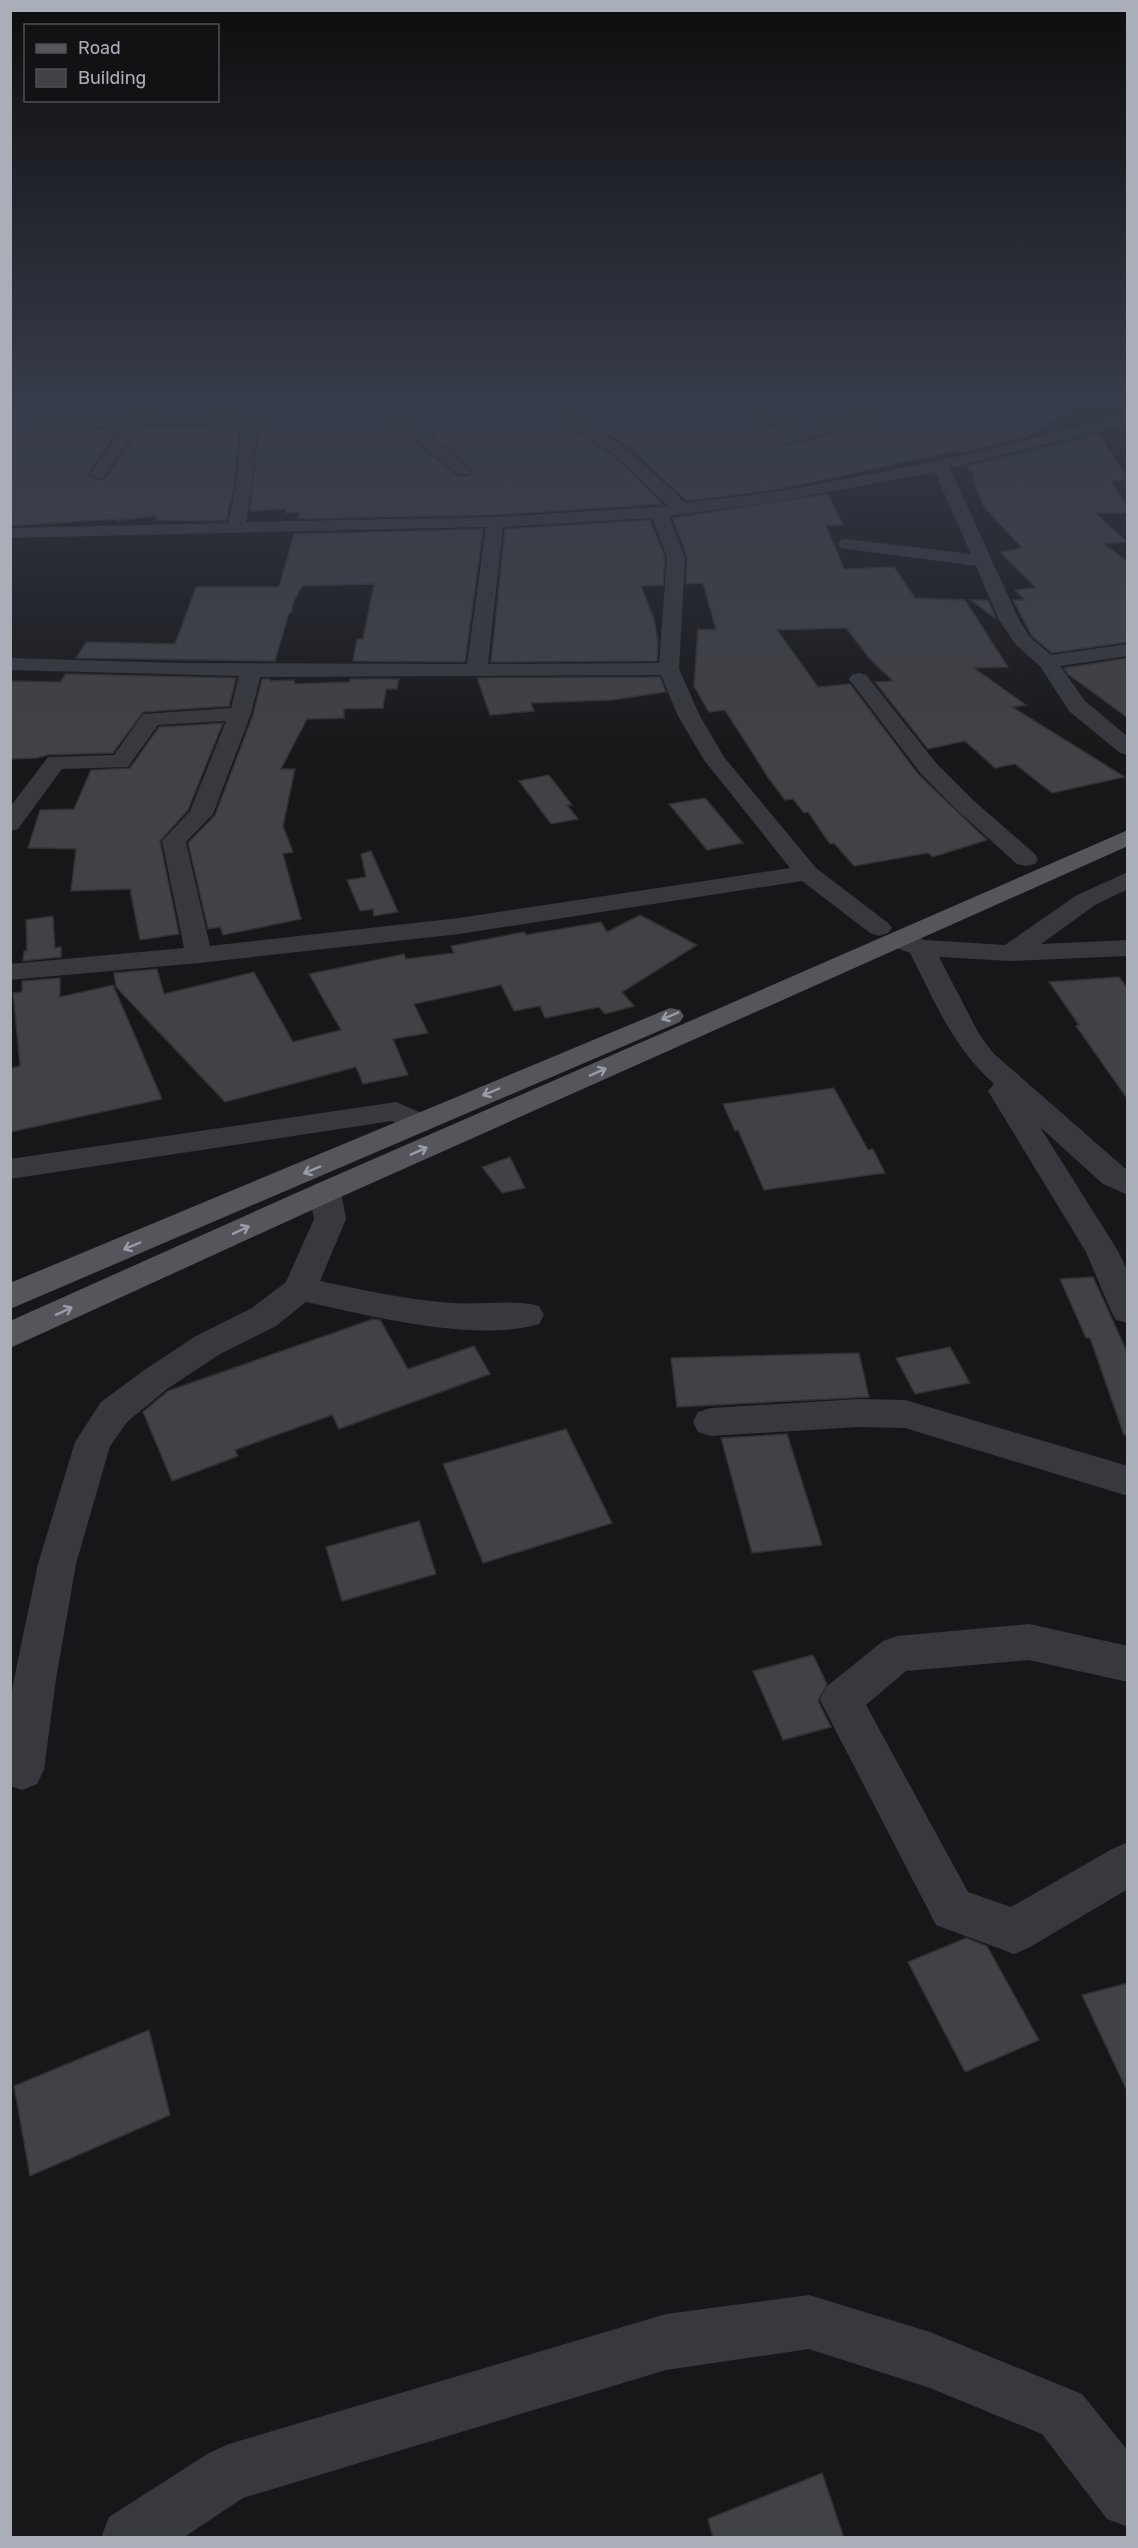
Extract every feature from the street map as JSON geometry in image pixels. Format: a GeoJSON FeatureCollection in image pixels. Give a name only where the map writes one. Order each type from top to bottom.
{"type":"FeatureCollection","features":[{"type":"Feature","properties":{"kind":"main road"},"geometry":{"type":"LineString","coordinates":[[10,1297],[418,1123],[900,939],[1026,860],[1128,815]]}},
{"type":"Feature","properties":{"kind":"main road"},"geometry":{"type":"LineString","coordinates":[[10,1336],[325,1192],[1128,837]]}},
{"type":"Feature","properties":{"kind":"street"},"geometry":{"type":"LineString","coordinates":[[236,528],[238,519]]}},
{"type":"Feature","properties":{"kind":"street"},"geometry":{"type":"LineString","coordinates":[[10,533],[551,519]]}},
{"type":"Feature","properties":{"kind":"street"},"geometry":{"type":"LineString","coordinates":[[661,519],[676,557],[669,669],[688,716],[715,760],[807,873],[900,939],[983,1059],[1102,1251],[1128,1311]]}},
{"type":"Feature","properties":{"kind":"street"},"geometry":{"type":"LineString","coordinates":[[964,519],[1009,620],[1023,641],[1047,662],[1077,706],[1128,748]]}},
{"type":"Feature","properties":{"kind":"street"},"geometry":{"type":"LineString","coordinates":[[477,669],[495,522]]}},
{"type":"Feature","properties":{"kind":"street"},"geometry":{"type":"LineString","coordinates":[[847,544],[982,561]]}},
{"type":"Feature","properties":{"kind":"street"},"geometry":{"type":"LineString","coordinates":[[1047,662],[1128,650]]}},
{"type":"Feature","properties":{"kind":"street"},"geometry":{"type":"LineString","coordinates":[[10,664],[120,670],[251,671],[669,669]]}},
{"type":"Feature","properties":{"kind":"street"},"geometry":{"type":"LineString","coordinates":[[199,955],[174,841],[201,814],[240,714],[251,671]]}},
{"type":"Feature","properties":{"kind":"street"},"geometry":{"type":"LineString","coordinates":[[860,679],[929,769],[964,806],[1026,860]]}},
{"type":"Feature","properties":{"kind":"street"},"geometry":{"type":"LineString","coordinates":[[10,824],[56,762],[120,762],[151,719],[240,714]]}},
{"type":"Feature","properties":{"kind":"street"},"geometry":{"type":"LineString","coordinates":[[10,972],[199,955],[459,926],[807,873]]}},
{"type":"Feature","properties":{"kind":"street"},"geometry":{"type":"LineString","coordinates":[[1011,953],[1086,900],[1128,879]]}},
{"type":"Feature","properties":{"kind":"street"},"geometry":{"type":"LineString","coordinates":[[900,939],[1011,953],[1128,948]]}},
{"type":"Feature","properties":{"kind":"street"},"geometry":{"type":"LineString","coordinates":[[983,1059],[1114,1177],[1128,1185]]}},
{"type":"Feature","properties":{"kind":"street"},"geometry":{"type":"LineString","coordinates":[[10,1169],[396,1111],[418,1123]]}},
{"type":"Feature","properties":{"kind":"street"},"geometry":{"type":"LineString","coordinates":[[22,1770],[35,1679],[57,1564],[93,1442],[114,1413],[155,1380],[208,1345],[264,1317],[300,1288],[330,1219],[325,1192]]}},
{"type":"Feature","properties":{"kind":"street"},"geometry":{"type":"LineString","coordinates":[[300,1288],[410,1312],[480,1317],[526,1315]]}},
{"type":"Feature","properties":{"kind":"street"},"geometry":{"type":"LineString","coordinates":[[711,1422],[858,1413],[905,1414],[1128,1481]]}},
{"type":"Feature","properties":{"kind":"street"},"geometry":{"type":"LineString","coordinates":[[1128,1664],[1029,1642],[897,1653],[841,1700],[952,1909],[1014,1931],[1128,1864]]}},
{"type":"Feature","properties":{"kind":"street"},"geometry":{"type":"LineString","coordinates":[[130,2538],[229,2473],[666,2342],[809,2322],[930,2360],[1062,2414],[1128,2498]]}},
{"type":"Feature","properties":{"kind":"building"},"geometry":{"type":"Polygon","coordinates":[[[10,519],[133,519],[116,521],[115,519],[10,526],[10,519]]]}},
{"type":"Feature","properties":{"kind":"building"},"geometry":{"type":"Polygon","coordinates":[[[155,519],[226,519],[226,521],[155,519]]]}},
{"type":"Feature","properties":{"kind":"building"},"geometry":{"type":"Polygon","coordinates":[[[672,519],[840,519],[843,525],[826,525],[844,569],[894,567],[915,598],[965,600],[1008,667],[974,668],[1026,705],[1012,707],[1125,777],[1052,793],[1015,764],[995,768],[965,741],[928,749],[875,682],[893,681],[870,659],[846,628],[777,630],[818,687],[850,684],[919,775],[987,840],[933,857],[928,853],[854,866],[834,843],[830,844],[808,812],[804,813],[793,799],[785,800],[725,710],[709,712],[694,686],[698,629],[716,630],[703,583],[686,584],[687,556],[672,519]]]}},
{"type":"Feature","properties":{"kind":"building"},"geometry":{"type":"Polygon","coordinates":[[[995,519],[1102,519],[1127,542],[1104,544],[1128,562],[1128,642],[1052,653],[1032,636],[1013,600],[1025,600],[1015,590],[1036,588],[1000,552],[1022,548],[995,519]]]}},
{"type":"Feature","properties":{"kind":"building"},"geometry":{"type":"Polygon","coordinates":[[[650,520],[665,557],[663,585],[641,586],[654,619],[658,642],[657,661],[491,662],[505,529],[650,520]]]}},
{"type":"Feature","properties":{"kind":"building"},"geometry":{"type":"Polygon","coordinates":[[[483,529],[465,662],[353,661],[357,639],[363,639],[374,584],[302,586],[291,613],[289,613],[275,661],[76,658],[86,642],[175,644],[196,587],[279,587],[294,534],[483,529]]]}},
{"type":"Feature","properties":{"kind":"building"},"geometry":{"type":"Polygon","coordinates":[[[971,600],[988,600],[996,619],[971,600]]]}},
{"type":"Feature","properties":{"kind":"building"},"geometry":{"type":"Polygon","coordinates":[[[1128,658],[1128,718],[1068,674],[1064,668],[1128,658]]]}},
{"type":"Feature","properties":{"kind":"building"},"geometry":{"type":"Polygon","coordinates":[[[66,674],[236,678],[229,706],[143,712],[113,753],[10,759],[10,681],[60,682],[66,674]]]}},
{"type":"Feature","properties":{"kind":"building"},"geometry":{"type":"Polygon","coordinates":[[[660,677],[666,692],[612,700],[531,703],[534,711],[490,715],[477,678],[660,677]]]}},
{"type":"Feature","properties":{"kind":"building"},"geometry":{"type":"Polygon","coordinates":[[[262,679],[294,680],[295,684],[350,682],[350,679],[399,679],[397,689],[386,689],[383,708],[344,709],[344,718],[307,719],[281,769],[295,769],[283,826],[293,852],[283,854],[301,919],[223,935],[220,927],[208,929],[188,843],[215,815],[253,715],[262,679]]]}},
{"type":"Feature","properties":{"kind":"building"},"geometry":{"type":"Polygon","coordinates":[[[223,723],[188,810],[160,841],[179,934],[140,940],[130,889],[71,891],[76,849],[28,848],[40,810],[74,809],[91,770],[130,768],[159,727],[223,723]]]}},
{"type":"Feature","properties":{"kind":"building"},"geometry":{"type":"Polygon","coordinates":[[[549,775],[572,805],[567,805],[578,819],[551,824],[519,781],[549,775]]]}},
{"type":"Feature","properties":{"kind":"building"},"geometry":{"type":"Polygon","coordinates":[[[705,798],[743,843],[707,850],[669,804],[705,798]]]}},
{"type":"Feature","properties":{"kind":"building"},"geometry":{"type":"Polygon","coordinates":[[[371,851],[398,912],[374,916],[373,909],[360,911],[347,880],[366,877],[361,854],[371,851]]]}},
{"type":"Feature","properties":{"kind":"building"},"geometry":{"type":"Polygon","coordinates":[[[640,915],[697,945],[622,992],[634,1006],[605,1014],[599,1007],[545,1018],[540,1006],[514,1011],[501,985],[414,1004],[428,1033],[393,1039],[408,1075],[363,1084],[356,1067],[225,1102],[116,987],[114,973],[157,969],[164,994],[254,972],[293,1042],[341,1030],[309,974],[404,954],[406,959],[454,953],[451,946],[524,932],[526,935],[601,922],[607,932],[640,915]]]}},
{"type":"Feature","properties":{"kind":"building"},"geometry":{"type":"Polygon","coordinates":[[[53,916],[55,948],[61,947],[61,957],[23,961],[24,951],[27,951],[26,920],[53,916]]]}},
{"type":"Feature","properties":{"kind":"building"},"geometry":{"type":"Polygon","coordinates":[[[1119,977],[1128,989],[1128,1100],[1076,1026],[1079,1025],[1049,982],[1119,977]]]}},
{"type":"Feature","properties":{"kind":"building"},"geometry":{"type":"Polygon","coordinates":[[[60,978],[60,997],[113,985],[162,1099],[10,1132],[10,1068],[20,1066],[13,993],[22,992],[22,981],[60,978]]]}},
{"type":"Feature","properties":{"kind":"building"},"geometry":{"type":"Polygon","coordinates":[[[834,1088],[868,1150],[873,1149],[885,1173],[764,1190],[738,1130],[735,1131],[723,1104],[834,1088]]]}},
{"type":"Feature","properties":{"kind":"building"},"geometry":{"type":"Polygon","coordinates":[[[510,1157],[525,1188],[502,1193],[482,1167],[510,1157]]]}},
{"type":"Feature","properties":{"kind":"building"},"geometry":{"type":"Polygon","coordinates":[[[1093,1277],[1128,1354],[1128,1434],[1124,1435],[1090,1338],[1086,1338],[1060,1279],[1093,1277]]]}},
{"type":"Feature","properties":{"kind":"building"},"geometry":{"type":"Polygon","coordinates":[[[373,1319],[380,1320],[408,1369],[474,1346],[490,1374],[339,1429],[332,1415],[235,1450],[238,1456],[172,1481],[143,1412],[168,1391],[373,1319]]]}},
{"type":"Feature","properties":{"kind":"building"},"geometry":{"type":"Polygon","coordinates":[[[950,1347],[970,1383],[915,1394],[896,1358],[950,1347]]]}},
{"type":"Feature","properties":{"kind":"building"},"geometry":{"type":"Polygon","coordinates":[[[859,1353],[869,1397],[677,1407],[671,1358],[859,1353]]]}},
{"type":"Feature","properties":{"kind":"building"},"geometry":{"type":"Polygon","coordinates":[[[566,1429],[612,1523],[483,1563],[443,1464],[566,1429]]]}},
{"type":"Feature","properties":{"kind":"building"},"geometry":{"type":"Polygon","coordinates":[[[787,1434],[822,1545],[752,1553],[721,1438],[787,1434]]]}},
{"type":"Feature","properties":{"kind":"building"},"geometry":{"type":"Polygon","coordinates":[[[419,1521],[436,1574],[342,1601],[326,1547],[419,1521]]]}},
{"type":"Feature","properties":{"kind":"building"},"geometry":{"type":"Polygon","coordinates":[[[813,1655],[827,1684],[818,1701],[831,1727],[783,1740],[753,1671],[813,1655]]]}},
{"type":"Feature","properties":{"kind":"building"},"geometry":{"type":"Polygon","coordinates":[[[966,1938],[987,1946],[1039,2040],[965,2072],[908,1962],[966,1938]]]}},
{"type":"Feature","properties":{"kind":"building"},"geometry":{"type":"Polygon","coordinates":[[[1128,1983],[1128,2093],[1082,1995],[1128,1983]]]}},
{"type":"Feature","properties":{"kind":"building"},"geometry":{"type":"Polygon","coordinates":[[[149,2030],[170,2115],[30,2176],[14,2086],[149,2030]]]}},
{"type":"Feature","properties":{"kind":"building"},"geometry":{"type":"Polygon","coordinates":[[[822,2473],[844,2538],[713,2538],[708,2519],[822,2473]]]}}]}
